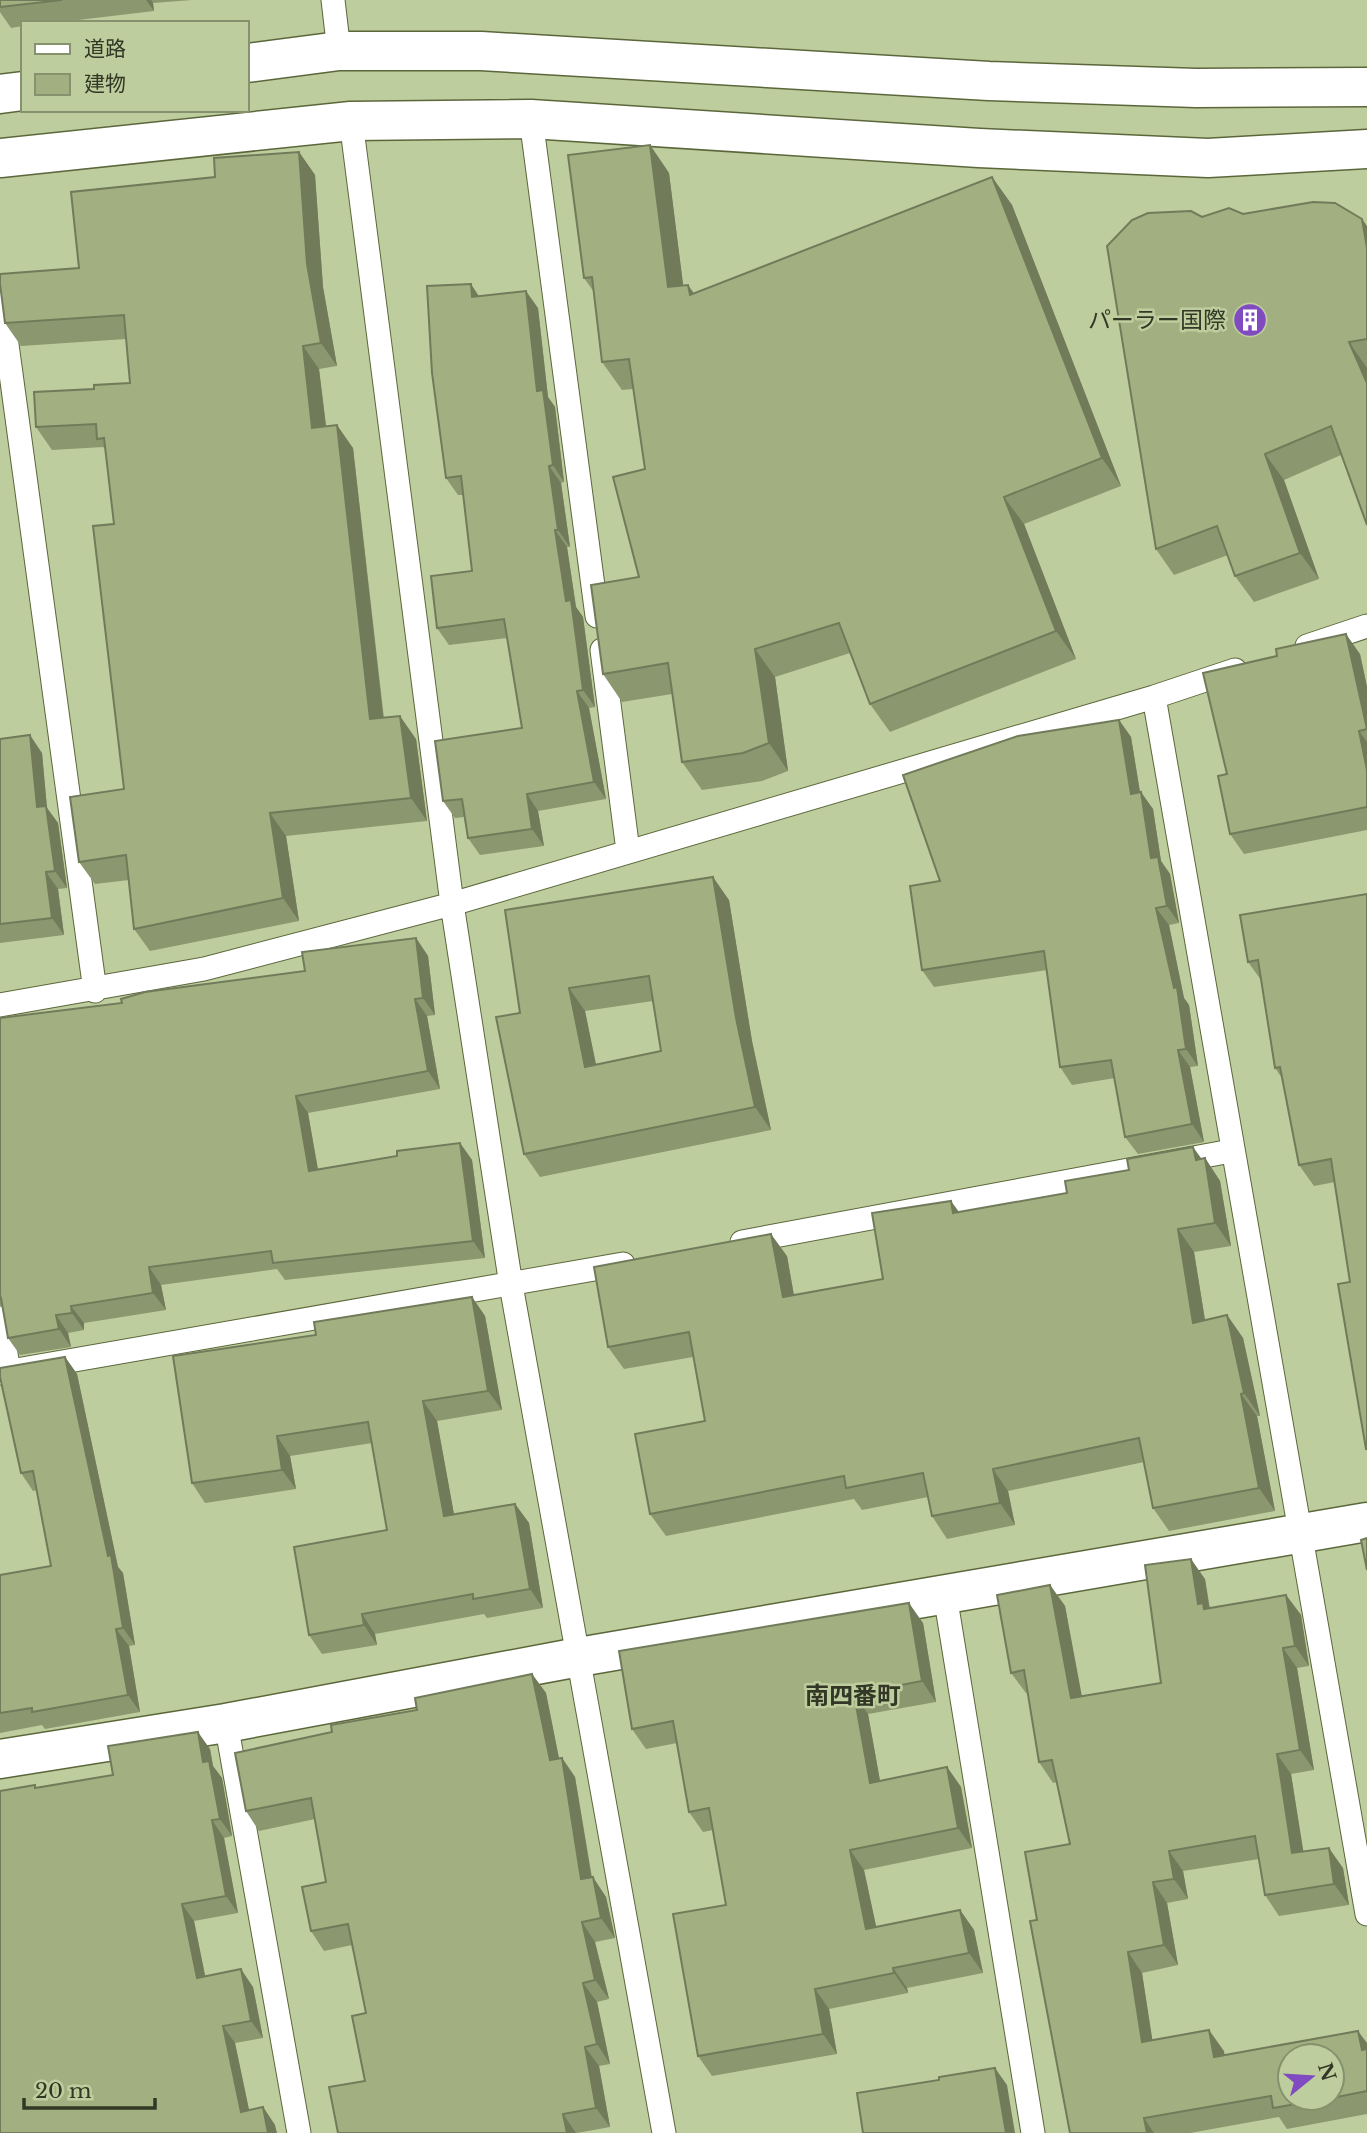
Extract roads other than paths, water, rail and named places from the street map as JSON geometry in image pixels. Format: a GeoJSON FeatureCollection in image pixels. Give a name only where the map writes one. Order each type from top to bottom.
{"type":"FeatureCollection","features":[{"type":"Feature","properties":{"kind":"street"},"geometry":{"type":"LineString","coordinates":[[248,63],[339,51],[481,51],[1003,82],[1196,88],[1367,87]]}},
{"type":"Feature","properties":{"kind":"street"},"geometry":{"type":"LineString","coordinates":[[0,94],[21,91]]}},
{"type":"Feature","properties":{"kind":"street"},"geometry":{"type":"LineString","coordinates":[[0,158],[351,121],[531,119],[966,147],[1208,158],[1367,149]]}},
{"type":"Feature","properties":{"kind":"street"},"geometry":{"type":"LineString","coordinates":[[0,1759],[226,1723],[579,1657],[1367,1522]]}},
{"type":"Feature","properties":{"kind":"lane"},"geometry":{"type":"LineString","coordinates":[[333,0],[339,51]]}},
{"type":"Feature","properties":{"kind":"lane"},"geometry":{"type":"LineString","coordinates":[[531,119],[628,851]]}},
{"type":"Feature","properties":{"kind":"lane"},"geometry":{"type":"LineString","coordinates":[[351,121],[452,904],[511,1285],[664,2133]]}},
{"type":"Feature","properties":{"kind":"lane"},"geometry":{"type":"LineString","coordinates":[[0,293],[95,991]]}},
{"type":"Feature","properties":{"kind":"lane"},"geometry":{"type":"LineString","coordinates":[[1292,651],[1367,625]]}},
{"type":"Feature","properties":{"kind":"lane"},"geometry":{"type":"LineString","coordinates":[[0,1005],[95,991],[204,970],[452,904],[1154,697],[1254,663]]}},
{"type":"Feature","properties":{"kind":"lane"},"geometry":{"type":"LineString","coordinates":[[1154,697],[1231,1151],[1367,1914]]}},
{"type":"Feature","properties":{"kind":"lane"},"geometry":{"type":"LineString","coordinates":[[715,1247],[1231,1151]]}},
{"type":"Feature","properties":{"kind":"lane"},"geometry":{"type":"LineString","coordinates":[[0,1318],[5,1373],[647,1260]]}},
{"type":"Feature","properties":{"kind":"lane"},"geometry":{"type":"LineString","coordinates":[[945,1595],[1033,2133]]}},
{"type":"Feature","properties":{"kind":"lane"},"geometry":{"type":"LineString","coordinates":[[226,1723],[299,2133]]}},
{"type":"Feature","properties":{"kind":"place","name":"パーラー国際"},"geometry":{"type":"Point","coordinates":[1250,320]}},
{"type":"Feature","properties":{"kind":"district","name":"南四番町"},"geometry":{"type":"Point","coordinates":[853,1695]}}]}
